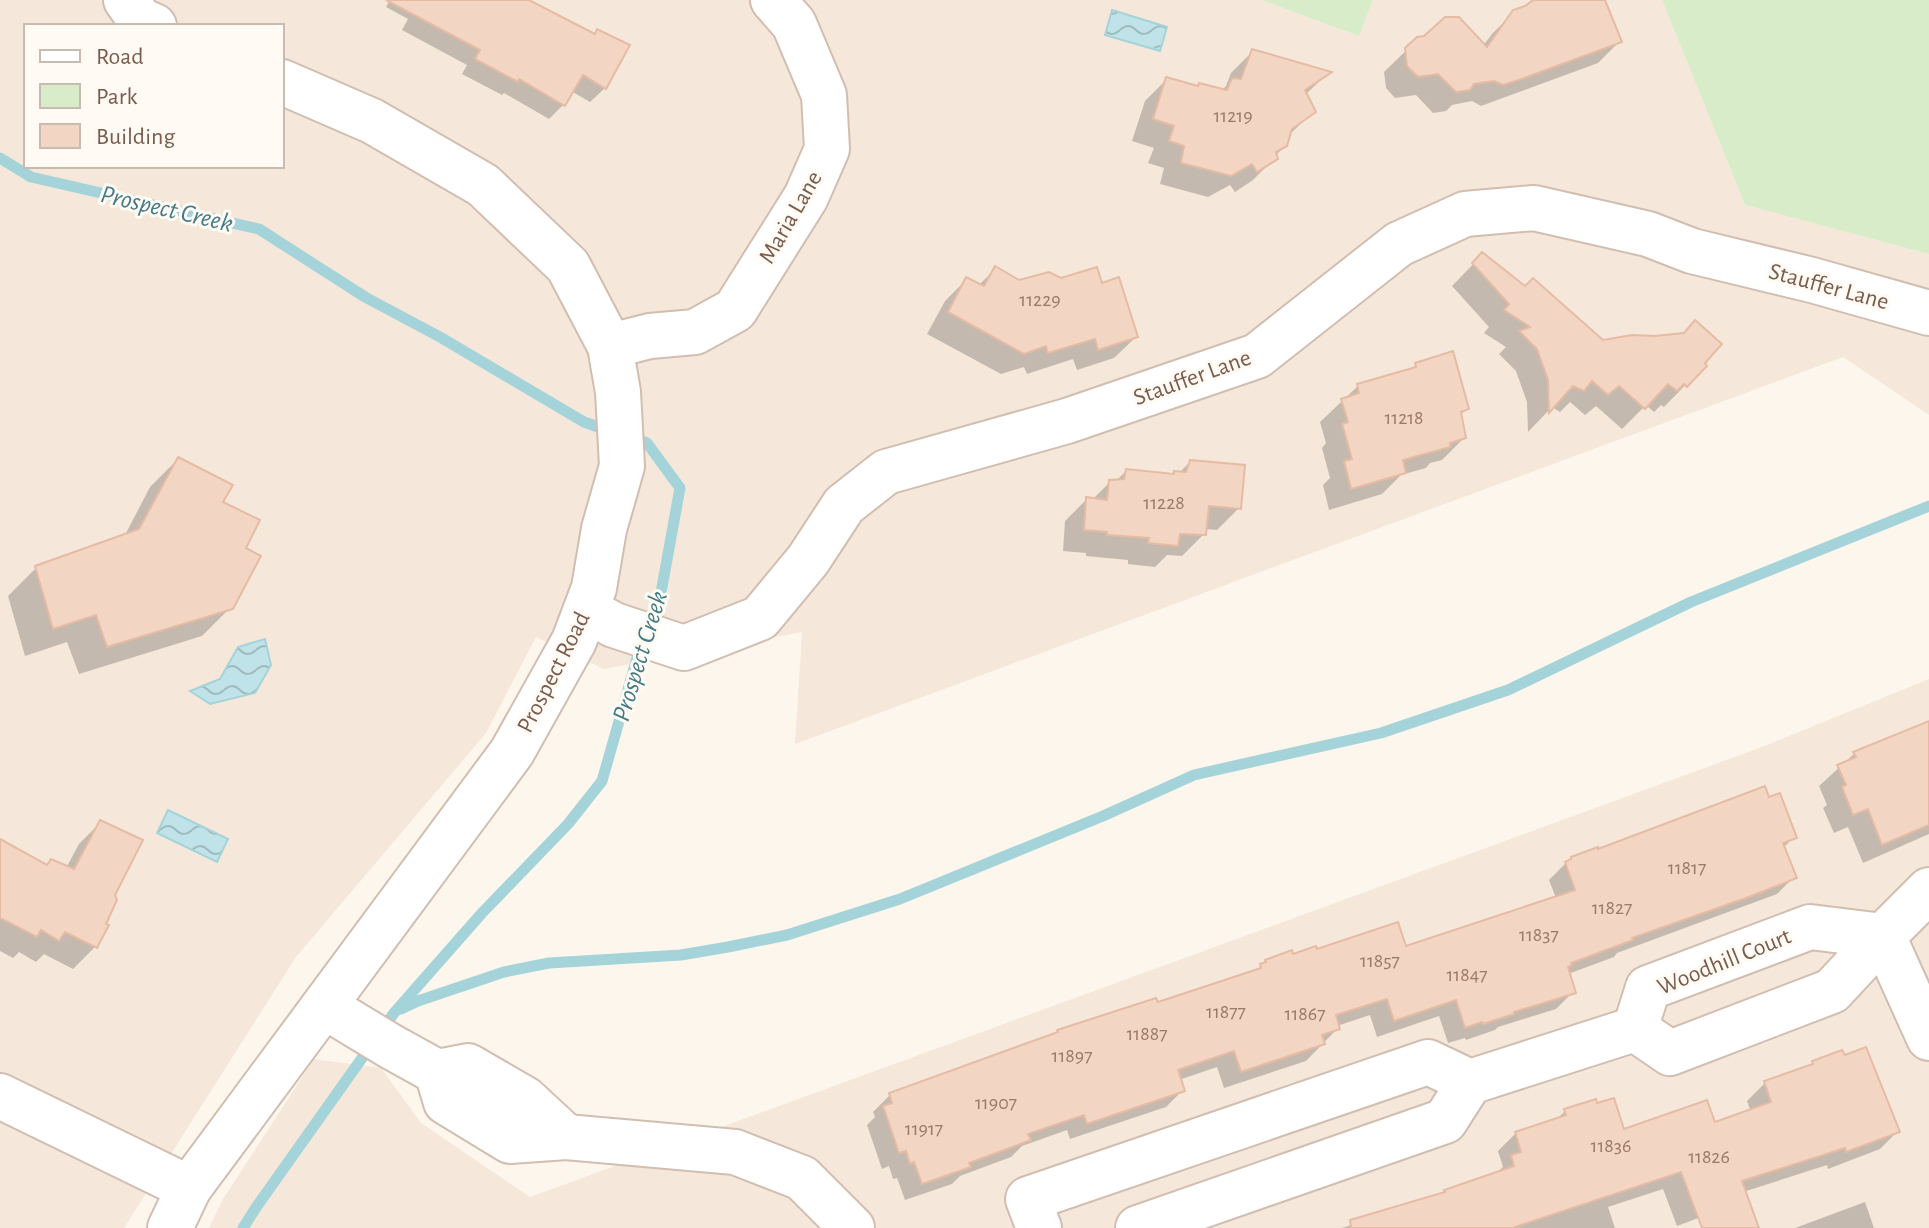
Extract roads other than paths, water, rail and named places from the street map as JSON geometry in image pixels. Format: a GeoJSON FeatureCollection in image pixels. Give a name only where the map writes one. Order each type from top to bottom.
{"type":"FeatureCollection","features":[{"type":"Feature","properties":{"kind":"street"},"geometry":{"type":"LineString","coordinates":[[126,0],[140,20],[149,24]]}},
{"type":"Feature","properties":{"kind":"street","name":"Maria Lane"},"geometry":{"type":"LineString","coordinates":[[610,346],[650,336],[695,332],[735,310],[806,197],[827,149],[824,95],[794,24],[773,0]]}},
{"type":"Feature","properties":{"kind":"street","name":"Prospect Road"},"geometry":{"type":"LineString","coordinates":[[170,1228],[189,1188],[512,752],[574,641],[622,626],[594,588],[604,529],[622,466],[618,392],[610,346],[568,266],[483,185],[372,121],[284,83]]}},
{"type":"Feature","properties":{"kind":"street","name":"Stauffer Lane"},"geometry":{"type":"LineString","coordinates":[[622,626],[684,648],[760,618],[808,560],[844,505],[886,472],[1067,421],[1257,356],[1399,244],[1465,214],[1534,208],[1648,234],[1692,251],[1929,313]]}},
{"type":"Feature","properties":{"kind":"street"},"geometry":{"type":"LineString","coordinates":[[1138,1228],[1445,1121],[1470,1082],[1635,1029],[1670,1053],[1832,991],[1929,890]]}},
{"type":"Feature","properties":{"kind":"street","name":"Woodhill Court"},"geometry":{"type":"LineString","coordinates":[[1635,1029],[1648,988],[1810,927],[1883,936]]}},
{"type":"Feature","properties":{"kind":"street"},"geometry":{"type":"LineString","coordinates":[[1883,936],[1929,938]]}},
{"type":"Feature","properties":{"kind":"street"},"geometry":{"type":"LineString","coordinates":[[1883,936],[1929,1038]]}},
{"type":"Feature","properties":{"kind":"street"},"geometry":{"type":"LineString","coordinates":[[324,1006],[437,1072],[468,1066],[525,1099],[566,1137],[735,1152],[802,1178],[852,1228]]}},
{"type":"Feature","properties":{"kind":"street"},"geometry":{"type":"LineString","coordinates":[[1039,1228],[1028,1199],[1398,1072],[1428,1062],[1470,1082]]}},
{"type":"Feature","properties":{"kind":"street"},"geometry":{"type":"LineString","coordinates":[[0,1096],[189,1188]]}},
{"type":"Feature","properties":{"kind":"water"},"geometry":{"type":"Polygon","coordinates":[[[1112,10],[1167,27],[1160,51],[1105,35],[1112,10]]]}},
{"type":"Feature","properties":{"kind":"water"},"geometry":{"type":"Polygon","coordinates":[[[265,639],[271,665],[255,693],[210,704],[190,691],[220,679],[238,647],[265,639]]]}},
{"type":"Feature","properties":{"kind":"water"},"geometry":{"type":"Polygon","coordinates":[[[168,810],[228,839],[217,862],[157,833],[168,810]]]}},
{"type":"Feature","properties":{"kind":"waterway","name":"Prospect Creek"},"geometry":{"type":"LineString","coordinates":[[0,158],[31,177],[259,229],[365,297],[440,337],[584,422],[609,431]]}},
{"type":"Feature","properties":{"kind":"waterway","name":"Prospect Creek"},"geometry":{"type":"LineString","coordinates":[[630,437],[647,443],[680,488],[658,609],[649,629]]}},
{"type":"Feature","properties":{"kind":"waterway"},"geometry":{"type":"LineString","coordinates":[[401,1009],[504,972],[549,963],[681,955],[728,947],[787,935],[900,899],[1103,816],[1194,775],[1381,733],[1508,690],[1691,602],[1929,506]]}},
{"type":"Feature","properties":{"kind":"waterway","name":"Prospect Creek"},"geometry":{"type":"LineString","coordinates":[[382,1030],[482,913],[568,824],[602,781],[643,645]]}},
{"type":"Feature","properties":{"kind":"waterway","name":"Prospect Creek"},"geometry":{"type":"LineString","coordinates":[[243,1228],[372,1044]]}}]}
